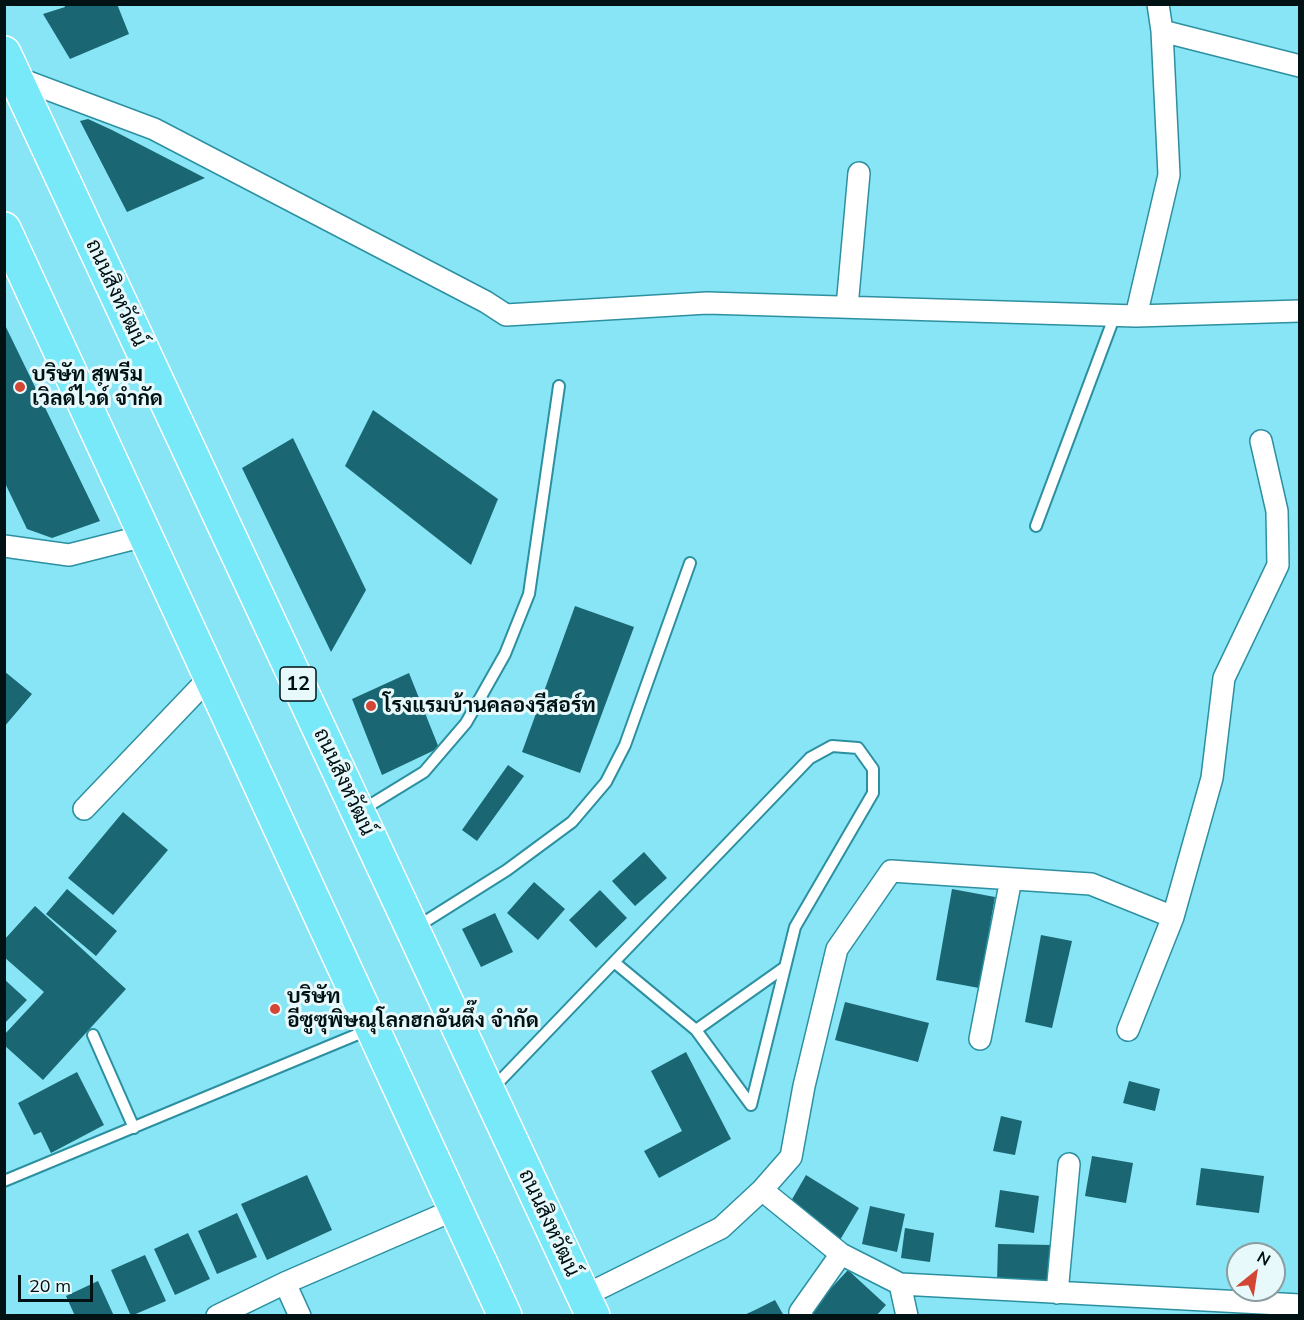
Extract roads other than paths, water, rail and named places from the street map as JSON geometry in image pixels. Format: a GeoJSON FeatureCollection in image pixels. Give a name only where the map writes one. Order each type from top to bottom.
{"type":"FeatureCollection","features":[{"type":"Feature","properties":{"kind":"main road","name":"ถนนสิงหวัฒน์"},"geometry":{"type":"LineString","coordinates":[[10,65],[588,1306]]}},
{"type":"Feature","properties":{"kind":"main road"},"geometry":{"type":"LineString","coordinates":[[4,230],[144,536],[374,1027],[505,1316]]}},
{"type":"Feature","properties":{"kind":"street"},"geometry":{"type":"LineString","coordinates":[[1136,316],[1169,175],[1162,31],[1153,6]]}},
{"type":"Feature","properties":{"kind":"street"},"geometry":{"type":"LineString","coordinates":[[1162,31],[1299,66]]}},
{"type":"Feature","properties":{"kind":"street"},"geometry":{"type":"LineString","coordinates":[[10,65],[154,129],[486,302],[506,315],[707,303],[1136,316],[1299,311]]}},
{"type":"Feature","properties":{"kind":"street"},"geometry":{"type":"LineString","coordinates":[[847,308],[859,173]]}},
{"type":"Feature","properties":{"kind":"street"},"geometry":{"type":"LineString","coordinates":[[1128,1030],[1173,917],[1212,778],[1224,678],[1278,565],[1277,511],[1261,441]]}},
{"type":"Feature","properties":{"kind":"street"},"geometry":{"type":"LineString","coordinates":[[5,547],[69,555],[144,536]]}},
{"type":"Feature","properties":{"kind":"street"},"geometry":{"type":"LineString","coordinates":[[84,809],[210,677]]}},
{"type":"Feature","properties":{"kind":"street"},"geometry":{"type":"LineString","coordinates":[[588,1306],[721,1228],[762,1190],[791,1157],[804,1086],[837,949],[891,871],[1091,884],[1173,917]]}},
{"type":"Feature","properties":{"kind":"street"},"geometry":{"type":"LineString","coordinates":[[980,1039],[1011,879]]}},
{"type":"Feature","properties":{"kind":"street"},"geometry":{"type":"LineString","coordinates":[[1057,1293],[1069,1164]]}},
{"type":"Feature","properties":{"kind":"street"},"geometry":{"type":"LineString","coordinates":[[762,1190],[841,1254],[900,1284],[1299,1305]]}},
{"type":"Feature","properties":{"kind":"street"},"geometry":{"type":"LineString","coordinates":[[217,1316],[285,1283],[456,1209]]}},
{"type":"Feature","properties":{"kind":"street"},"geometry":{"type":"LineString","coordinates":[[802,1316],[800,1312],[841,1254]]}},
{"type":"Feature","properties":{"kind":"street"},"geometry":{"type":"LineString","coordinates":[[285,1283],[300,1316]]}},
{"type":"Feature","properties":{"kind":"street"},"geometry":{"type":"LineString","coordinates":[[900,1284],[907,1316]]}},
{"type":"Feature","properties":{"kind":"lane"},"geometry":{"type":"LineString","coordinates":[[1036,526],[1115,315]]}},
{"type":"Feature","properties":{"kind":"lane"},"geometry":{"type":"LineString","coordinates":[[358,812],[424,772],[466,723],[505,654],[529,594],[559,386]]}},
{"type":"Feature","properties":{"kind":"lane"},"geometry":{"type":"LineString","coordinates":[[412,930],[507,870],[572,822],[606,782],[624,745],[690,563]]}},
{"type":"Feature","properties":{"kind":"lane"},"geometry":{"type":"LineString","coordinates":[[488,1093],[810,758],[832,746],[858,748],[873,769],[873,793],[795,927],[751,1105],[696,1030],[614,962]]}},
{"type":"Feature","properties":{"kind":"lane"},"geometry":{"type":"LineString","coordinates":[[696,1030],[785,967]]}},
{"type":"Feature","properties":{"kind":"lane"},"geometry":{"type":"LineString","coordinates":[[4,1181],[374,1027]]}},
{"type":"Feature","properties":{"kind":"lane"},"geometry":{"type":"LineString","coordinates":[[93,1035],[134,1128]]}},
{"type":"Feature","properties":{"kind":"place","name":"บริษัท สุพรีม เวิลด์ไวด์ จำกัด"},"geometry":{"type":"Point","coordinates":[20,387]}},
{"type":"Feature","properties":{"kind":"place","name":"โรงแรมบ้านคลองรีสอร์ท"},"geometry":{"type":"Point","coordinates":[371,706]}},
{"type":"Feature","properties":{"kind":"place","name":"บริษัท อีซูซุพิษณุโลกฮกอันตึ๊ง จำกัด"},"geometry":{"type":"Point","coordinates":[275,1009]}}]}
